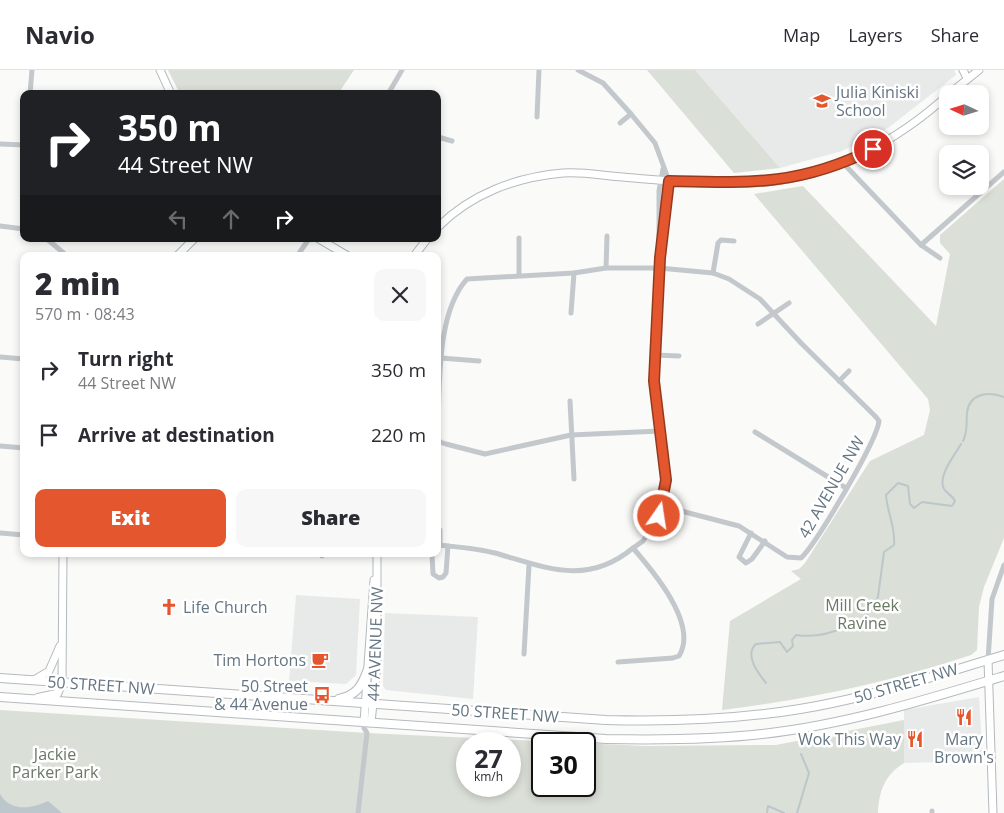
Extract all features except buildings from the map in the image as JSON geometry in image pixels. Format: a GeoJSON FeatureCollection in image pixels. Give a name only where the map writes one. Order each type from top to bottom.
{"type":"FeatureCollection","features":[{"type":"Feature","properties":{"kind":"main road","name":"50 STREET NW"},"geometry":{"type":"LineString","coordinates":[[0,678],[606,720],[683,720],[793,710],[831,703],[903,686],[1004,655]]}},
{"type":"Feature","properties":{"kind":"main road"},"geometry":{"type":"LineString","coordinates":[[331,701],[356,693],[362,686],[368,669]]}},
{"type":"Feature","properties":{"kind":"main road","name":"50 STREET NW"},"geometry":{"type":"LineString","coordinates":[[0,697],[606,739],[661,740],[772,733],[864,716],[1004,676]]}},
{"type":"Feature","properties":{"kind":"main road"},"geometry":{"type":"LineString","coordinates":[[29,700],[57,694],[62,682]]}},
{"type":"Feature","properties":{"kind":"street"},"geometry":{"type":"LineString","coordinates":[[30,90],[32,70]]}},
{"type":"Feature","properties":{"kind":"street"},"geometry":{"type":"LineString","coordinates":[[160,70],[169,90]]}},
{"type":"Feature","properties":{"kind":"street"},"geometry":{"type":"LineString","coordinates":[[390,90],[402,70]]}},
{"type":"Feature","properties":{"kind":"street"},"geometry":{"type":"LineString","coordinates":[[537,117],[539,70]]}},
{"type":"Feature","properties":{"kind":"street"},"geometry":{"type":"LineString","coordinates":[[441,545],[496,554],[564,572],[577,570],[604,565],[616,560],[643,541],[652,529],[662,506],[666,480],[654,388],[659,268],[669,181],[655,144],[631,114],[603,84],[578,70]]}},
{"type":"Feature","properties":{"kind":"street"},"geometry":{"type":"LineString","coordinates":[[963,70],[967,78]]}},
{"type":"Feature","properties":{"kind":"street"},"geometry":{"type":"LineString","coordinates":[[959,85],[979,70]]}},
{"type":"Feature","properties":{"kind":"street"},"geometry":{"type":"LineString","coordinates":[[441,224],[457,209],[475,198],[522,180],[564,173],[669,181],[767,182],[804,176],[843,163],[886,142],[925,116],[939,103]]}},
{"type":"Feature","properties":{"kind":"street"},"geometry":{"type":"LineString","coordinates":[[620,124],[631,114]]}},
{"type":"Feature","properties":{"kind":"street"},"geometry":{"type":"LineString","coordinates":[[441,138],[452,141]]}},
{"type":"Feature","properties":{"kind":"street"},"geometry":{"type":"LineString","coordinates":[[0,144],[20,145]]}},
{"type":"Feature","properties":{"kind":"street"},"geometry":{"type":"LineString","coordinates":[[843,163],[921,245],[940,258]]}},
{"type":"Feature","properties":{"kind":"street"},"geometry":{"type":"LineString","coordinates":[[660,258],[660,180],[664,169]]}},
{"type":"Feature","properties":{"kind":"street"},"geometry":{"type":"LineString","coordinates":[[989,185],[1004,172]]}},
{"type":"Feature","properties":{"kind":"street"},"geometry":{"type":"LineString","coordinates":[[921,245],[977,195]]}},
{"type":"Feature","properties":{"kind":"street"},"geometry":{"type":"LineString","coordinates":[[0,226],[20,229]]}},
{"type":"Feature","properties":{"kind":"street"},"geometry":{"type":"LineString","coordinates":[[606,268],[607,236]]}},
{"type":"Feature","properties":{"kind":"street"},"geometry":{"type":"LineString","coordinates":[[519,275],[520,238]]}},
{"type":"Feature","properties":{"kind":"street"},"geometry":{"type":"LineString","coordinates":[[713,274],[718,243],[721,240],[734,241]]}},
{"type":"Feature","properties":{"kind":"street"},"geometry":{"type":"LineString","coordinates":[[51,242],[62,252]]}},
{"type":"Feature","properties":{"kind":"street"},"geometry":{"type":"LineString","coordinates":[[181,252],[191,242]]}},
{"type":"Feature","properties":{"kind":"street"},"geometry":{"type":"LineString","coordinates":[[324,242],[341,252]]}},
{"type":"Feature","properties":{"kind":"street"},"geometry":{"type":"LineString","coordinates":[[417,252],[425,242]]}},
{"type":"Feature","properties":{"kind":"street"},"geometry":{"type":"LineString","coordinates":[[479,361],[441,358],[444,328],[461,285],[467,279],[574,273],[606,268],[659,268],[713,274],[729,279],[760,299],[839,382],[850,371]]}},
{"type":"Feature","properties":{"kind":"street"},"geometry":{"type":"LineString","coordinates":[[571,313],[574,273]]}},
{"type":"Feature","properties":{"kind":"street"},"geometry":{"type":"LineString","coordinates":[[758,324],[774,315],[789,303]]}},
{"type":"Feature","properties":{"kind":"street"},"geometry":{"type":"LineString","coordinates":[[655,355],[679,356]]}},
{"type":"Feature","properties":{"kind":"street"},"geometry":{"type":"LineString","coordinates":[[0,357],[20,359]]}},
{"type":"Feature","properties":{"kind":"street","name":"42 AVENUE NW"},"geometry":{"type":"LineString","coordinates":[[764,541],[787,557],[796,559],[805,554],[865,458],[879,421],[839,382]]}},
{"type":"Feature","properties":{"kind":"street"},"geometry":{"type":"LineString","coordinates":[[570,401],[574,479]]}},
{"type":"Feature","properties":{"kind":"street"},"geometry":{"type":"LineString","coordinates":[[441,441],[485,454],[571,435],[660,431]]}},
{"type":"Feature","properties":{"kind":"street"},"geometry":{"type":"LineString","coordinates":[[755,432],[846,488]]}},
{"type":"Feature","properties":{"kind":"street"},"geometry":{"type":"LineString","coordinates":[[0,446],[20,448]]}},
{"type":"Feature","properties":{"kind":"street"},"geometry":{"type":"LineString","coordinates":[[485,454],[485,461]]}},
{"type":"Feature","properties":{"kind":"street"},"geometry":{"type":"LineString","coordinates":[[662,506],[725,522],[751,533],[764,541],[752,559],[746,563],[739,557],[751,533]]}},
{"type":"Feature","properties":{"kind":"street"},"geometry":{"type":"LineString","coordinates":[[0,533],[20,535]]}},
{"type":"Feature","properties":{"kind":"street"},"geometry":{"type":"LineString","coordinates":[[432,557],[433,574],[435,577],[443,577],[446,573],[448,546]]}},
{"type":"Feature","properties":{"kind":"street"},"geometry":{"type":"LineString","coordinates":[[618,662],[679,656],[683,645],[679,616],[672,599],[662,582],[633,548]]}},
{"type":"Feature","properties":{"kind":"street"},"geometry":{"type":"LineString","coordinates":[[62,682],[65,580],[63,557]]}},
{"type":"Feature","properties":{"kind":"street","name":"44 AVENUE NW"},"geometry":{"type":"LineString","coordinates":[[370,703],[368,669],[377,557]]}},
{"type":"Feature","properties":{"kind":"street","name":"44 AVENUE NW"},"geometry":{"type":"LineString","coordinates":[[358,813],[367,733],[364,728],[368,722],[378,618],[377,557]]}},
{"type":"Feature","properties":{"kind":"street"},"geometry":{"type":"LineString","coordinates":[[524,654],[529,564]]}},
{"type":"Feature","properties":{"kind":"street"},"geometry":{"type":"LineString","coordinates":[[993,813],[987,681],[992,599],[1003,568]]}},
{"type":"Feature","properties":{"kind":"street"},"geometry":{"type":"LineString","coordinates":[[34,680],[49,671],[62,644]]}},
{"type":"Feature","properties":{"kind":"shaded area","name":"Julia Kiniski School"},"geometry":{"type":"Polygon","coordinates":[[[695,70],[954,70],[956,75],[943,85],[939,85],[939,88],[888,128],[842,151],[780,168],[695,70]]]}},
{"type":"Feature","properties":{"kind":"shaded area"},"geometry":{"type":"Polygon","coordinates":[[[296,595],[360,599],[356,675],[346,684],[289,681],[296,595]]]}},
{"type":"Feature","properties":{"kind":"shaded area"},"geometry":{"type":"Polygon","coordinates":[[[385,613],[478,617],[473,699],[386,690],[383,686],[385,613]]]}},
{"type":"Feature","properties":{"kind":"shaded area"},"geometry":{"type":"Polygon","coordinates":[[[979,697],[983,761],[904,763],[904,710],[979,697]]]}},
{"type":"Feature","properties":{"kind":"shaded area"},"geometry":{"type":"Polygon","coordinates":[[[0,794],[9,804],[15,806],[35,806],[48,801],[62,813],[0,813],[0,794]]]}},
{"type":"Feature","properties":{"kind":"green space"},"geometry":{"type":"Polygon","coordinates":[[[168,70],[354,70],[341,90],[178,90],[168,70]]]}},
{"type":"Feature","properties":{"kind":"green space"},"geometry":{"type":"Polygon","coordinates":[[[647,70],[695,70],[780,168],[734,173],[647,70]]]}},
{"type":"Feature","properties":{"kind":"green space","name":"Mill Creek Ravine"},"geometry":{"type":"Polygon","coordinates":[[[1004,179],[1004,538],[984,587],[979,607],[977,650],[971,655],[879,682],[786,701],[722,710],[730,621],[801,579],[791,571],[799,569],[805,563],[870,461],[924,435],[930,410],[928,399],[754,194],[803,186],[936,326],[950,254],[940,243],[940,235],[986,195],[989,195],[989,192],[1004,179]]]}},
{"type":"Feature","properties":{"kind":"green space","name":"Jackie Parker Park"},"geometry":{"type":"Polygon","coordinates":[[[0,710],[456,737],[456,797],[521,797],[521,740],[531,741],[531,797],[596,797],[596,744],[644,746],[776,745],[904,720],[904,763],[892,773],[884,784],[878,813],[0,813],[0,710]]]}},
{"type":"Feature","properties":{"kind":"waterway"},"geometry":{"type":"LineString","coordinates":[[963,441],[966,431],[967,413],[972,401],[986,394],[1004,397]]}},
{"type":"Feature","properties":{"kind":"waterway"},"geometry":{"type":"LineString","coordinates":[[766,683],[756,669],[752,659],[751,653],[756,644],[780,642],[787,652],[793,646],[792,640],[796,635],[814,636],[861,625],[878,597],[884,552],[894,545],[894,532],[886,495],[898,483],[908,486],[910,504],[914,508],[922,502],[952,506],[955,501],[942,484],[945,472],[961,444]]}},
{"type":"Feature","properties":{"kind":"waterway"},"geometry":{"type":"LineString","coordinates":[[797,813],[809,773],[801,754]]}},
{"type":"Feature","properties":{"kind":"waterway"},"geometry":{"type":"LineString","coordinates":[[767,813],[768,806],[784,813]]}},
{"type":"Feature","properties":{"kind":"place","name":"Julia Kiniski School"},"geometry":{"type":"Point","coordinates":[822,101]}},
{"type":"Feature","properties":{"kind":"place","name":"Life Church"},"geometry":{"type":"Point","coordinates":[169,607]}},
{"type":"Feature","properties":{"kind":"place","name":"Tim Hortons"},"geometry":{"type":"Point","coordinates":[320,660]}},
{"type":"Feature","properties":{"kind":"place","name":"50 Street & 44 Avenue"},"geometry":{"type":"Point","coordinates":[322,695]}},
{"type":"Feature","properties":{"kind":"place","name":"Mary Brown's"},"geometry":{"type":"Point","coordinates":[964,717]}},
{"type":"Feature","properties":{"kind":"place","name":"Wok This Way"},"geometry":{"type":"Point","coordinates":[915,739]}},
{"type":"Feature","properties":{"kind":"route"},"geometry":{"type":"LineString","coordinates":[[659,516],[666,480],[654,395],[654,381],[660,258],[669,181],[767,182],[804,176],[847,162],[873,149]]}}]}
